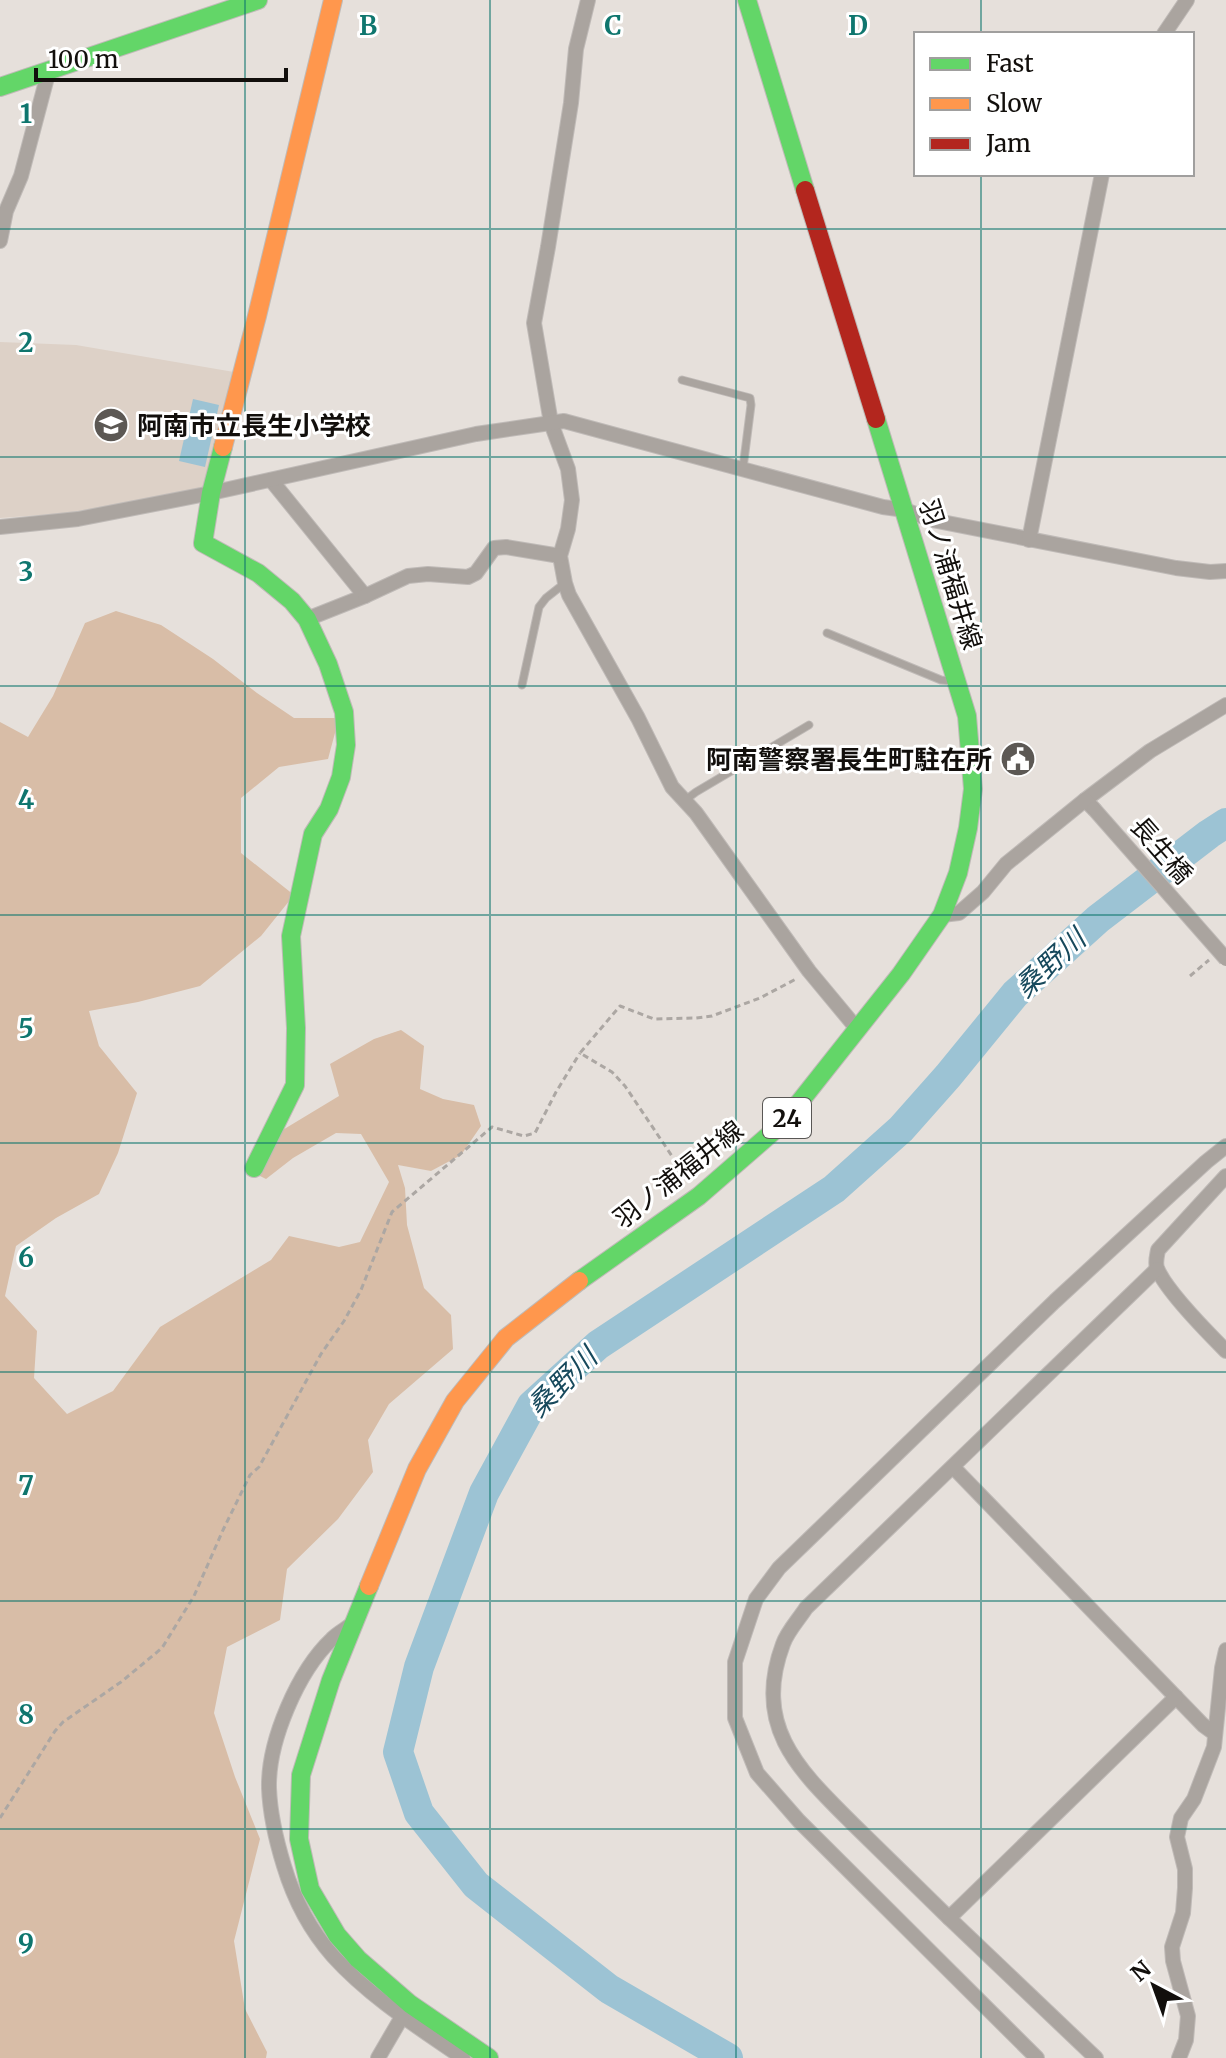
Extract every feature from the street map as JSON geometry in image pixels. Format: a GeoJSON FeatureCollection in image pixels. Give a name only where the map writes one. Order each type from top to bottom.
{"type":"FeatureCollection","features":[{"type":"Feature","properties":{"kind":"main road"},"geometry":{"type":"LineString","coordinates":[[0,87],[258,0]]}},
{"type":"Feature","properties":{"kind":"main road"},"geometry":{"type":"LineString","coordinates":[[254,1168],[295,1085],[296,1028],[291,936],[313,834],[329,809],[341,777],[346,745],[344,712],[328,664],[307,619],[292,601],[272,583],[203,543],[211,493],[333,0]]}},
{"type":"Feature","properties":{"kind":"main road","name":"羽ノ浦福井線"},"geometry":{"type":"LineString","coordinates":[[489,2058],[406,2010],[337,1935],[310,1889],[299,1839],[301,1775],[331,1680],[417,1469],[455,1401],[506,1338],[574,1284],[699,1196],[783,1123],[901,974],[942,915],[958,873],[973,789],[967,716],[747,0]]}},
{"type":"Feature","properties":{"kind":"street"},"geometry":{"type":"LineString","coordinates":[[588,0],[576,49],[571,103],[534,323],[551,423],[568,469],[572,500],[560,556],[565,583],[672,787],[696,813],[809,971],[858,1030]]}},
{"type":"Feature","properties":{"kind":"street"},"geometry":{"type":"LineString","coordinates":[[1165,32],[1187,0]]}},
{"type":"Feature","properties":{"kind":"street"},"geometry":{"type":"LineString","coordinates":[[0,241],[6,211],[21,176],[49,70]]}},
{"type":"Feature","properties":{"kind":"street"},"geometry":{"type":"LineString","coordinates":[[1029,540],[1102,176]]}},
{"type":"Feature","properties":{"kind":"street"},"geometry":{"type":"LineString","coordinates":[[0,527],[78,519],[476,434],[564,421],[883,507],[905,510],[932,520],[1176,568],[1226,571]]}},
{"type":"Feature","properties":{"kind":"street"},"geometry":{"type":"LineString","coordinates":[[271,480],[365,596]]}},
{"type":"Feature","properties":{"kind":"street"},"geometry":{"type":"LineString","coordinates":[[307,619],[408,576],[468,577],[476,573],[494,548],[506,547],[560,556]]}},
{"type":"Feature","properties":{"kind":"street"},"geometry":{"type":"LineString","coordinates":[[942,915],[959,913],[983,892],[1006,864],[1090,804],[1150,751],[1226,705]]}},
{"type":"Feature","properties":{"kind":"street","name":"長生橋"},"geometry":{"type":"LineString","coordinates":[[1090,804],[1226,959]]}},
{"type":"Feature","properties":{"kind":"street"},"geometry":{"type":"LineString","coordinates":[[1037,2058],[799,1821],[757,1773],[735,1718],[735,1662],[756,1599],[779,1568],[1055,1301],[1226,1146]]}},
{"type":"Feature","properties":{"kind":"street"},"geometry":{"type":"LineString","coordinates":[[1226,1176],[1158,1250],[1156,1261],[1157,1269],[1167,1285],[1226,1351]]}},
{"type":"Feature","properties":{"kind":"street"},"geometry":{"type":"LineString","coordinates":[[1096,2058],[949,1918],[799,1768],[783,1742],[774,1711],[775,1677],[783,1642],[806,1608],[1157,1269]]}},
{"type":"Feature","properties":{"kind":"street"},"geometry":{"type":"LineString","coordinates":[[953,1467],[1214,1733]]}},
{"type":"Feature","properties":{"kind":"street"},"geometry":{"type":"LineString","coordinates":[[355,1622],[332,1639],[293,1694],[274,1744],[269,1785],[273,1832],[291,1887],[308,1922],[331,1954],[356,1980],[406,2010],[463,2058]]}},
{"type":"Feature","properties":{"kind":"street"},"geometry":{"type":"LineString","coordinates":[[1179,2058],[1186,2040],[1188,2016],[1172,1947],[1183,1913],[1185,1888],[1185,1869],[1177,1837],[1181,1818],[1194,1799],[1214,1747],[1226,1650]]}},
{"type":"Feature","properties":{"kind":"street"},"geometry":{"type":"LineString","coordinates":[[949,1918],[1176,1697]]}},
{"type":"Feature","properties":{"kind":"street"},"geometry":{"type":"LineString","coordinates":[[378,2058],[406,2010]]}},
{"type":"Feature","properties":{"kind":"lane"},"geometry":{"type":"LineString","coordinates":[[682,380],[750,398],[743,470]]}},
{"type":"Feature","properties":{"kind":"lane"},"geometry":{"type":"LineString","coordinates":[[522,685],[539,607],[565,583]]}},
{"type":"Feature","properties":{"kind":"lane"},"geometry":{"type":"LineString","coordinates":[[827,633],[941,680],[956,681]]}},
{"type":"Feature","properties":{"kind":"lane"},"geometry":{"type":"LineString","coordinates":[[684,801],[809,725]]}},
{"type":"Feature","properties":{"kind":"path"},"geometry":{"type":"LineString","coordinates":[[0,1818],[63,1722],[121,1682],[162,1648],[194,1596],[250,1475],[259,1467],[321,1354],[361,1290],[392,1212],[492,1127],[524,1136],[535,1133],[580,1053],[620,1006],[654,1019],[712,1016],[760,998],[809,971]]}},
{"type":"Feature","properties":{"kind":"path"},"geometry":{"type":"LineString","coordinates":[[580,1053],[612,1072],[625,1086],[699,1196]]}},
{"type":"Feature","properties":{"kind":"shaded area","name":"阿南市立長生小学校"},"geometry":{"type":"Polygon","coordinates":[[[0,342],[76,345],[234,372],[209,479],[201,491],[67,513],[0,518],[0,342]]]}},
{"type":"Feature","properties":{"kind":"shaded area"},"geometry":{"type":"Polygon","coordinates":[[[116,611],[161,625],[294,718],[339,718],[328,759],[279,767],[241,798],[241,853],[294,895],[261,936],[200,986],[89,1011],[99,1046],[137,1093],[118,1153],[99,1194],[56,1218],[16,1246],[5,1296],[37,1331],[34,1378],[67,1414],[113,1391],[160,1327],[271,1260],[289,1236],[339,1247],[360,1242],[389,1182],[361,1134],[336,1133],[293,1158],[266,1179],[256,1174],[281,1131],[339,1096],[330,1064],[374,1039],[401,1030],[424,1046],[420,1089],[443,1099],[474,1105],[481,1126],[461,1155],[431,1171],[398,1165],[405,1188],[407,1225],[424,1288],[451,1315],[453,1349],[389,1404],[368,1440],[373,1472],[338,1519],[287,1569],[280,1620],[227,1647],[214,1713],[260,1839],[234,1941],[245,2009],[267,2052],[266,2058],[0,2058],[0,722],[28,737],[53,696],[85,623],[116,611]]]}},
{"type":"Feature","properties":{"kind":"water"},"geometry":{"type":"Polygon","coordinates":[[[193,399],[219,405],[205,467],[179,461],[193,399]]]}},
{"type":"Feature","properties":{"kind":"waterway","name":"桑野川"},"geometry":{"type":"LineString","coordinates":[[728,2058],[609,1989],[476,1885],[419,1813],[398,1752],[419,1667],[484,1493],[532,1405],[598,1345],[834,1189],[901,1129],[1015,994],[1098,919],[1226,823]]}},
{"type":"Feature","properties":{"kind":"traffic: fast"},"geometry":{"type":"LineString","coordinates":[[0,87],[258,0]]}},
{"type":"Feature","properties":{"kind":"traffic: fast"},"geometry":{"type":"LineString","coordinates":[[747,0],[805,190]]}},
{"type":"Feature","properties":{"kind":"traffic: fast"},"geometry":{"type":"LineString","coordinates":[[579,1281],[699,1196],[783,1123],[901,974],[942,915],[958,873],[973,789],[967,716],[876,419]]}},
{"type":"Feature","properties":{"kind":"traffic: fast"},"geometry":{"type":"LineString","coordinates":[[223,447],[203,543],[258,573],[292,601],[307,619],[328,664],[344,712],[346,745],[341,777],[329,809],[313,834],[291,936],[296,1028],[295,1085],[254,1168]]}},
{"type":"Feature","properties":{"kind":"traffic: fast"},"geometry":{"type":"LineString","coordinates":[[369,1586],[331,1680],[301,1775],[299,1839],[310,1889],[337,1935],[358,1959],[410,2004],[489,2058]]}},
{"type":"Feature","properties":{"kind":"traffic: slow"},"geometry":{"type":"LineString","coordinates":[[223,447],[333,0]]}},
{"type":"Feature","properties":{"kind":"traffic: slow"},"geometry":{"type":"LineString","coordinates":[[369,1586],[417,1469],[455,1401],[506,1338],[579,1281]]}},
{"type":"Feature","properties":{"kind":"traffic: jam"},"geometry":{"type":"LineString","coordinates":[[805,190],[876,419]]}},
{"type":"Feature","properties":{"kind":"place","name":"阿南市立長生小学校"},"geometry":{"type":"Point","coordinates":[111,425]}},
{"type":"Feature","properties":{"kind":"place","name":"阿南警察署長生町駐在所"},"geometry":{"type":"Point","coordinates":[1018,759]}}]}
